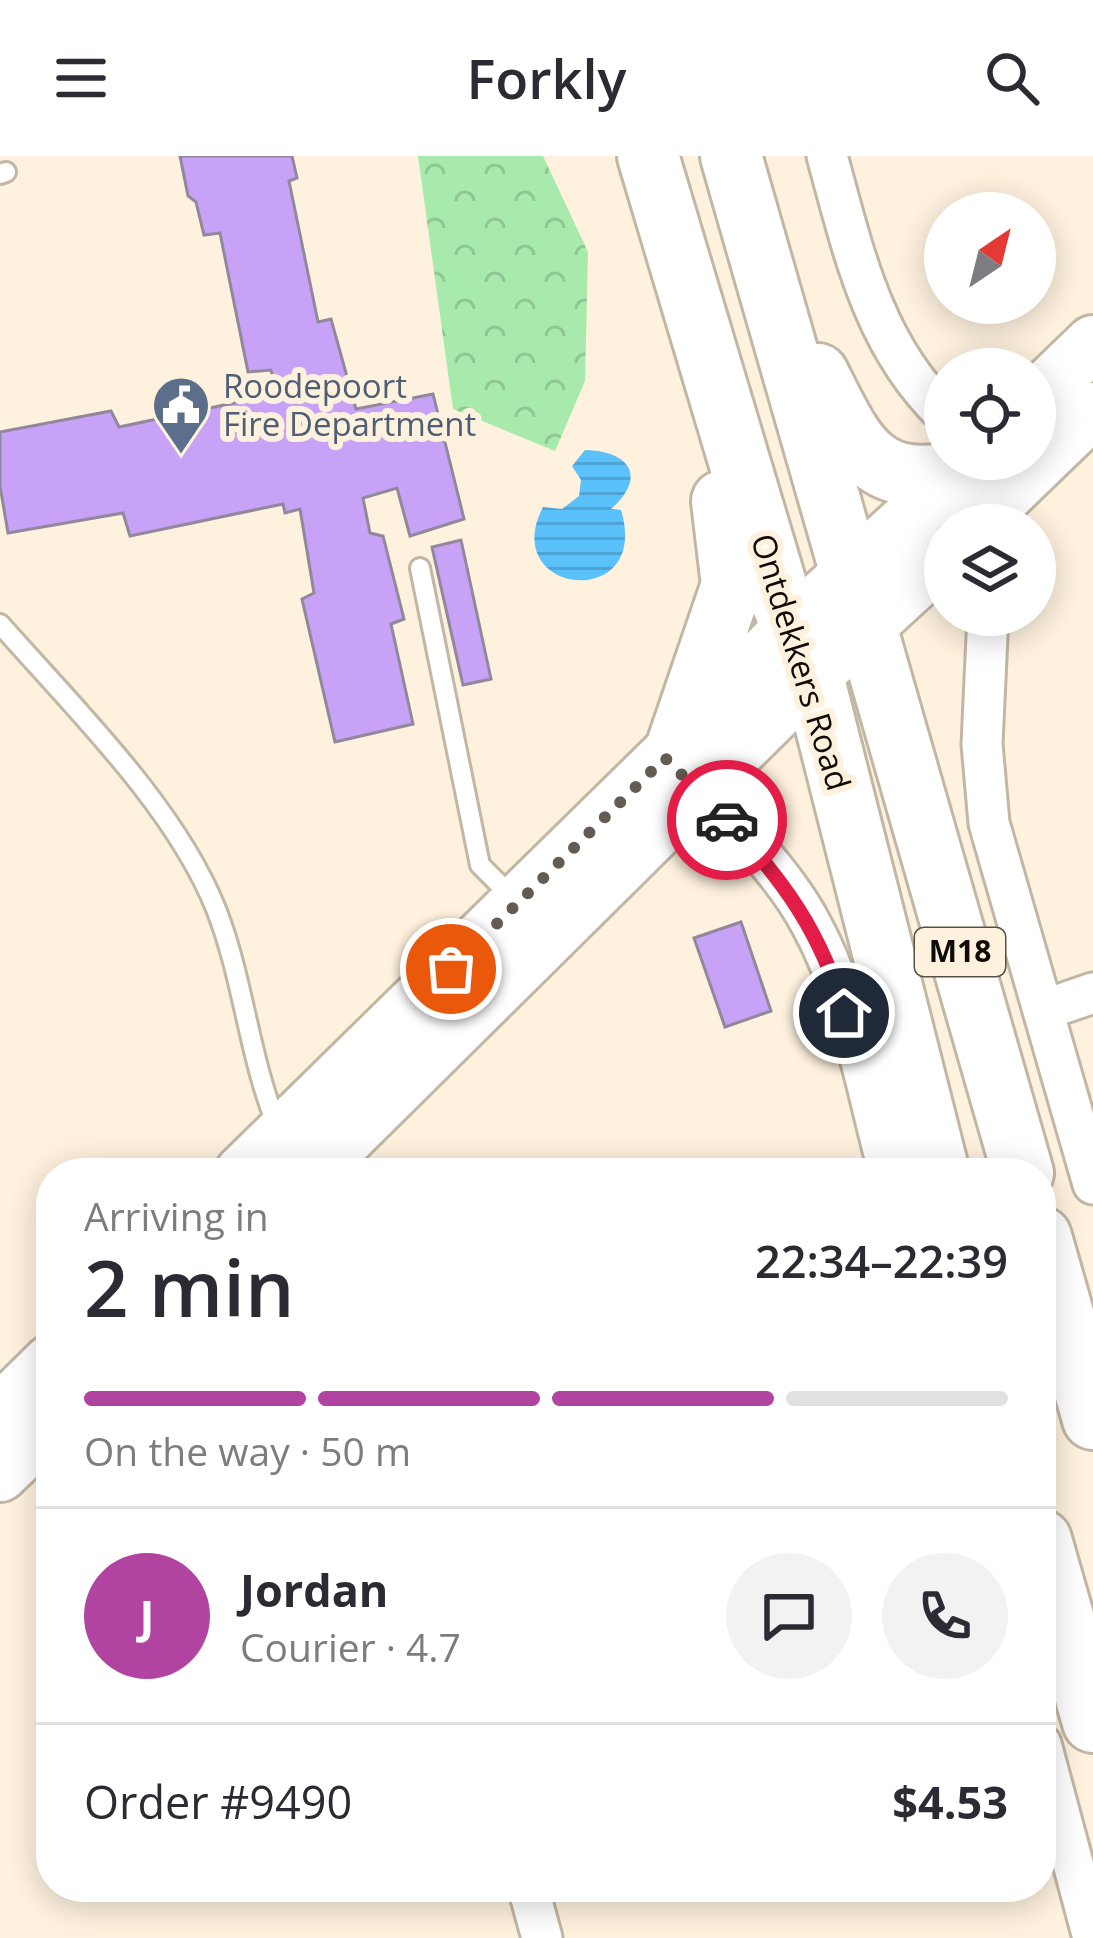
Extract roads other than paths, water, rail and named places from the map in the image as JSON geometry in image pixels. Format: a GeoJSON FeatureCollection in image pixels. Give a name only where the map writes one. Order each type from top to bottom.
{"type":"FeatureCollection","features":[{"type":"Feature","properties":{"kind":"main road","name":"Ontdekkers Road"},"geometry":{"type":"LineString","coordinates":[[649,156],[691,309],[803,650],[935,1158]]}},
{"type":"Feature","properties":{"kind":"main road","name":"M18"},"geometry":{"type":"LineString","coordinates":[[731,156],[1019,1158]]}},
{"type":"Feature","properties":{"kind":"main road"},"geometry":{"type":"LineString","coordinates":[[756,250],[842,422],[862,452],[888,472],[934,477],[980,497]]}},
{"type":"Feature","properties":{"kind":"main road"},"geometry":{"type":"LineString","coordinates":[[681,764],[732,585],[727,521],[691,309]]}},
{"type":"Feature","properties":{"kind":"main road"},"geometry":{"type":"LineString","coordinates":[[1056,1290],[1093,1419]]}},
{"type":"Feature","properties":{"kind":"main road"},"geometry":{"type":"LineString","coordinates":[[1056,1592],[1093,1722]]}},
{"type":"Feature","properties":{"kind":"street"},"geometry":{"type":"LineString","coordinates":[[827,156],[863,286],[886,338],[924,387]]}},
{"type":"Feature","properties":{"kind":"street"},"geometry":{"type":"LineString","coordinates":[[1056,379],[1093,343]]}},
{"type":"Feature","properties":{"kind":"street"},"geometry":{"type":"LineString","coordinates":[[316,1150],[681,764],[857,601],[1093,410]]}},
{"type":"Feature","properties":{"kind":"street"},"geometry":{"type":"LineString","coordinates":[[857,601],[924,566]]}},
{"type":"Feature","properties":{"kind":"street"},"geometry":{"type":"LineString","coordinates":[[987,636],[982,744],[989,823],[1093,1184]]}},
{"type":"Feature","properties":{"kind":"street"},"geometry":{"type":"LineString","coordinates":[[681,764],[792,893],[813,927],[833,975],[885,1158]]}},
{"type":"Feature","properties":{"kind":"street"},"geometry":{"type":"LineString","coordinates":[[1044,1010],[1093,993]]}},
{"type":"Feature","properties":{"kind":"street"},"geometry":{"type":"LineString","coordinates":[[0,1412],[36,1377]]}},
{"type":"Feature","properties":{"kind":"street"},"geometry":{"type":"LineString","coordinates":[[0,1474],[36,1439]]}},
{"type":"Feature","properties":{"kind":"street"},"geometry":{"type":"LineString","coordinates":[[1056,1800],[1093,1938]]}},
{"type":"Feature","properties":{"kind":"street"},"geometry":{"type":"LineString","coordinates":[[532,1902],[542,1938]]}},
{"type":"Feature","properties":{"kind":"lane"},"geometry":{"type":"LineString","coordinates":[[420,568],[480,865],[536,917]]}},
{"type":"Feature","properties":{"kind":"lane"},"geometry":{"type":"LineString","coordinates":[[0,624],[149,800],[198,869],[316,1150]]}},
{"type":"Feature","properties":{"kind":"water"},"geometry":{"type":"Polygon","coordinates":[[[585,450],[622,460],[631,476],[611,509],[621,510],[625,543],[615,565],[598,577],[576,580],[556,574],[540,559],[534,537],[543,507],[562,509],[579,496],[581,480],[572,466],[585,450]]]}},
{"type":"Feature","properties":{"kind":"place","name":"Roodepoort Fire Department"},"geometry":{"type":"Point","coordinates":[181,456]}}]}
